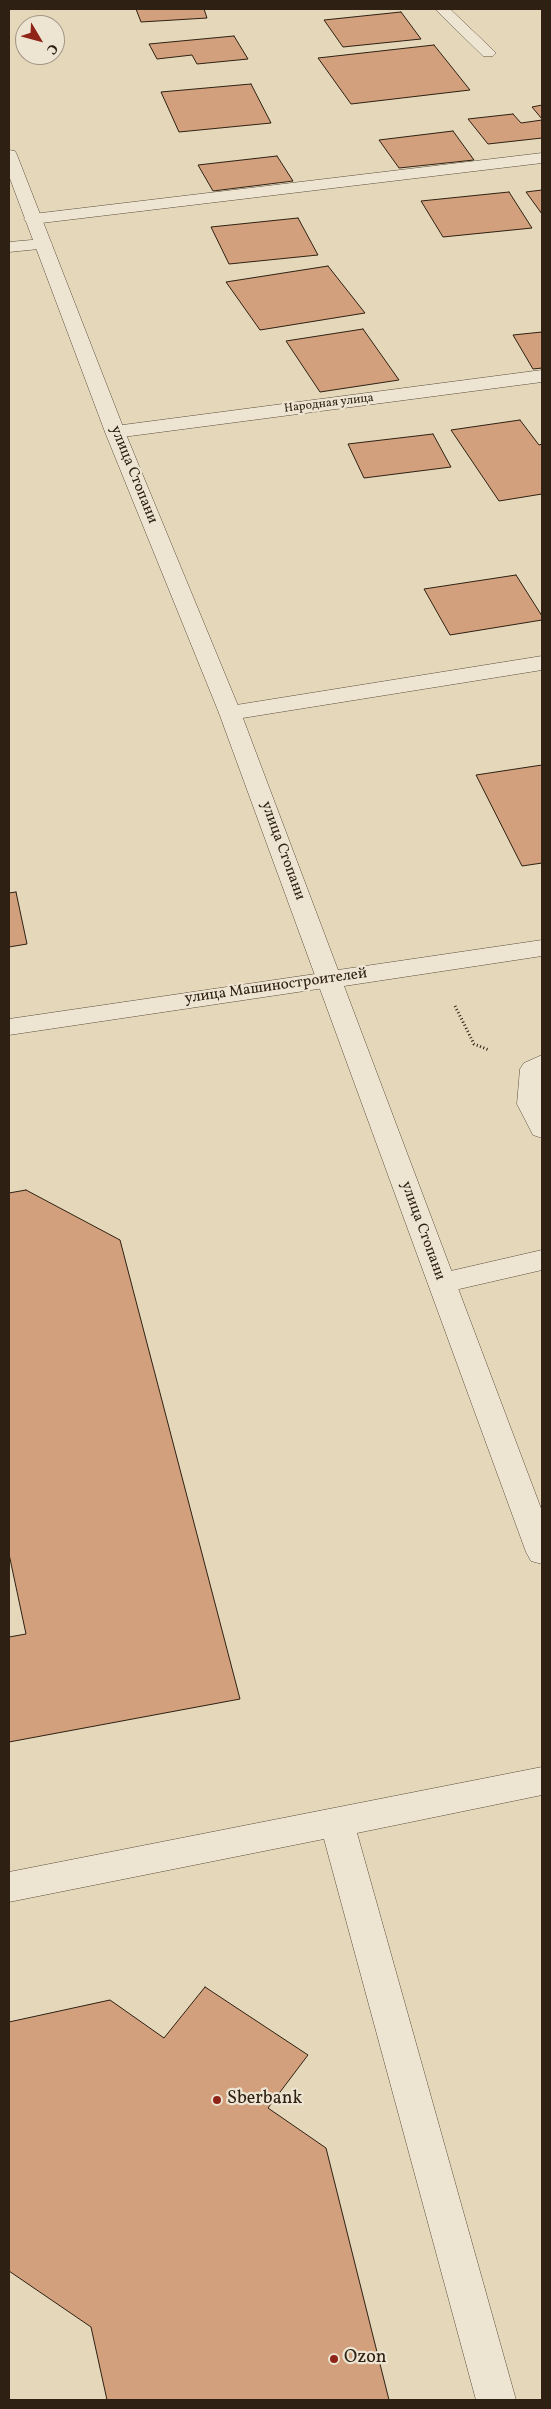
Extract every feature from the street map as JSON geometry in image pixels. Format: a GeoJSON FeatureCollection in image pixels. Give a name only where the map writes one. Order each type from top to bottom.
{"type":"FeatureCollection","features":[{"type":"Feature","properties":{"kind":"street"},"geometry":{"type":"LineString","coordinates":[[442,9],[488,53]]}},
{"type":"Feature","properties":{"kind":"street","name":"улица Стопани"},"geometry":{"type":"LineString","coordinates":[[9,155],[115,432],[230,713],[542,1552]]}},
{"type":"Feature","properties":{"kind":"street"},"geometry":{"type":"LineString","coordinates":[[33,219],[542,158]]}},
{"type":"Feature","properties":{"kind":"street"},"geometry":{"type":"LineString","coordinates":[[9,247],[43,244]]}},
{"type":"Feature","properties":{"kind":"street","name":"Народная улица"},"geometry":{"type":"LineString","coordinates":[[115,432],[542,376]]}},
{"type":"Feature","properties":{"kind":"street"},"geometry":{"type":"LineString","coordinates":[[230,713],[542,664]]}},
{"type":"Feature","properties":{"kind":"street","name":"улица Машиностроителей"},"geometry":{"type":"LineString","coordinates":[[9,1026],[542,948]]}},
{"type":"Feature","properties":{"kind":"street"},"geometry":{"type":"LineString","coordinates":[[538,1067],[530,1104],[542,1128]]}},
{"type":"Feature","properties":{"kind":"street"},"geometry":{"type":"LineString","coordinates":[[442,1283],[542,1260]]}},
{"type":"Feature","properties":{"kind":"street"},"geometry":{"type":"LineString","coordinates":[[9,1887],[542,1782]]}},
{"type":"Feature","properties":{"kind":"street"},"geometry":{"type":"LineString","coordinates":[[337,1823],[496,2400]]}},
{"type":"Feature","properties":{"kind":"path"},"geometry":{"type":"LineString","coordinates":[[452,1001],[474,1044],[538,1067]]}},
{"type":"Feature","properties":{"kind":"building"},"geometry":{"type":"Polygon","coordinates":[[[136,9],[204,9],[207,18],[141,22],[136,9]]]}},
{"type":"Feature","properties":{"kind":"building"},"geometry":{"type":"Polygon","coordinates":[[[401,12],[421,39],[343,47],[324,20],[401,12]]]}},
{"type":"Feature","properties":{"kind":"building"},"geometry":{"type":"Polygon","coordinates":[[[234,36],[248,59],[197,64],[192,55],[157,59],[149,44],[234,36]]]}},
{"type":"Feature","properties":{"kind":"building"},"geometry":{"type":"Polygon","coordinates":[[[434,45],[470,90],[351,104],[318,58],[434,45]]]}},
{"type":"Feature","properties":{"kind":"building"},"geometry":{"type":"Polygon","coordinates":[[[251,84],[271,123],[179,132],[161,92],[251,84]]]}},
{"type":"Feature","properties":{"kind":"building"},"geometry":{"type":"Polygon","coordinates":[[[542,105],[542,119],[532,107],[542,105]]]}},
{"type":"Feature","properties":{"kind":"building"},"geometry":{"type":"Polygon","coordinates":[[[513,114],[521,123],[542,120],[542,138],[488,144],[468,119],[513,114]]]}},
{"type":"Feature","properties":{"kind":"building"},"geometry":{"type":"Polygon","coordinates":[[[453,131],[474,160],[399,168],[379,140],[453,131]]]}},
{"type":"Feature","properties":{"kind":"building"},"geometry":{"type":"Polygon","coordinates":[[[277,156],[293,181],[213,191],[198,165],[277,156]]]}},
{"type":"Feature","properties":{"kind":"building"},"geometry":{"type":"Polygon","coordinates":[[[542,190],[542,214],[526,192],[542,190]]]}},
{"type":"Feature","properties":{"kind":"building"},"geometry":{"type":"Polygon","coordinates":[[[509,192],[532,228],[443,237],[421,201],[509,192]]]}},
{"type":"Feature","properties":{"kind":"building"},"geometry":{"type":"Polygon","coordinates":[[[298,218],[318,255],[229,264],[211,227],[298,218]]]}},
{"type":"Feature","properties":{"kind":"building"},"geometry":{"type":"Polygon","coordinates":[[[328,266],[365,313],[260,330],[226,282],[328,266]]]}},
{"type":"Feature","properties":{"kind":"building"},"geometry":{"type":"Polygon","coordinates":[[[363,329],[399,380],[320,392],[286,341],[363,329]]]}},
{"type":"Feature","properties":{"kind":"building"},"geometry":{"type":"Polygon","coordinates":[[[542,332],[542,368],[533,369],[513,335],[542,332]]]}},
{"type":"Feature","properties":{"kind":"building"},"geometry":{"type":"Polygon","coordinates":[[[520,420],[539,445],[542,444],[542,494],[499,501],[451,430],[520,420]]]}},
{"type":"Feature","properties":{"kind":"building"},"geometry":{"type":"Polygon","coordinates":[[[433,434],[451,467],[364,478],[348,444],[433,434]]]}},
{"type":"Feature","properties":{"kind":"building"},"geometry":{"type":"Polygon","coordinates":[[[516,575],[542,616],[542,620],[450,635],[424,589],[516,575]]]}},
{"type":"Feature","properties":{"kind":"building"},"geometry":{"type":"Polygon","coordinates":[[[542,765],[542,863],[522,866],[476,775],[542,765]]]}},
{"type":"Feature","properties":{"kind":"building"},"geometry":{"type":"Polygon","coordinates":[[[16,892],[27,944],[9,947],[9,893],[16,892]]]}},
{"type":"Feature","properties":{"kind":"building"},"geometry":{"type":"Polygon","coordinates":[[[26,1190],[120,1240],[240,1699],[9,1742],[9,1637],[26,1634],[9,1554],[9,1193],[26,1190]]]}},
{"type":"Feature","properties":{"kind":"building"},"geometry":{"type":"Polygon","coordinates":[[[205,1987],[308,2055],[268,2108],[326,2148],[389,2400],[107,2400],[91,2327],[9,2271],[9,2022],[110,2000],[164,2038],[205,1987]]]}},
{"type":"Feature","properties":{"kind":"place","name":"Sberbank"},"geometry":{"type":"Point","coordinates":[217,2100]}},
{"type":"Feature","properties":{"kind":"place","name":"Ozon"},"geometry":{"type":"Point","coordinates":[334,2359]}}]}
